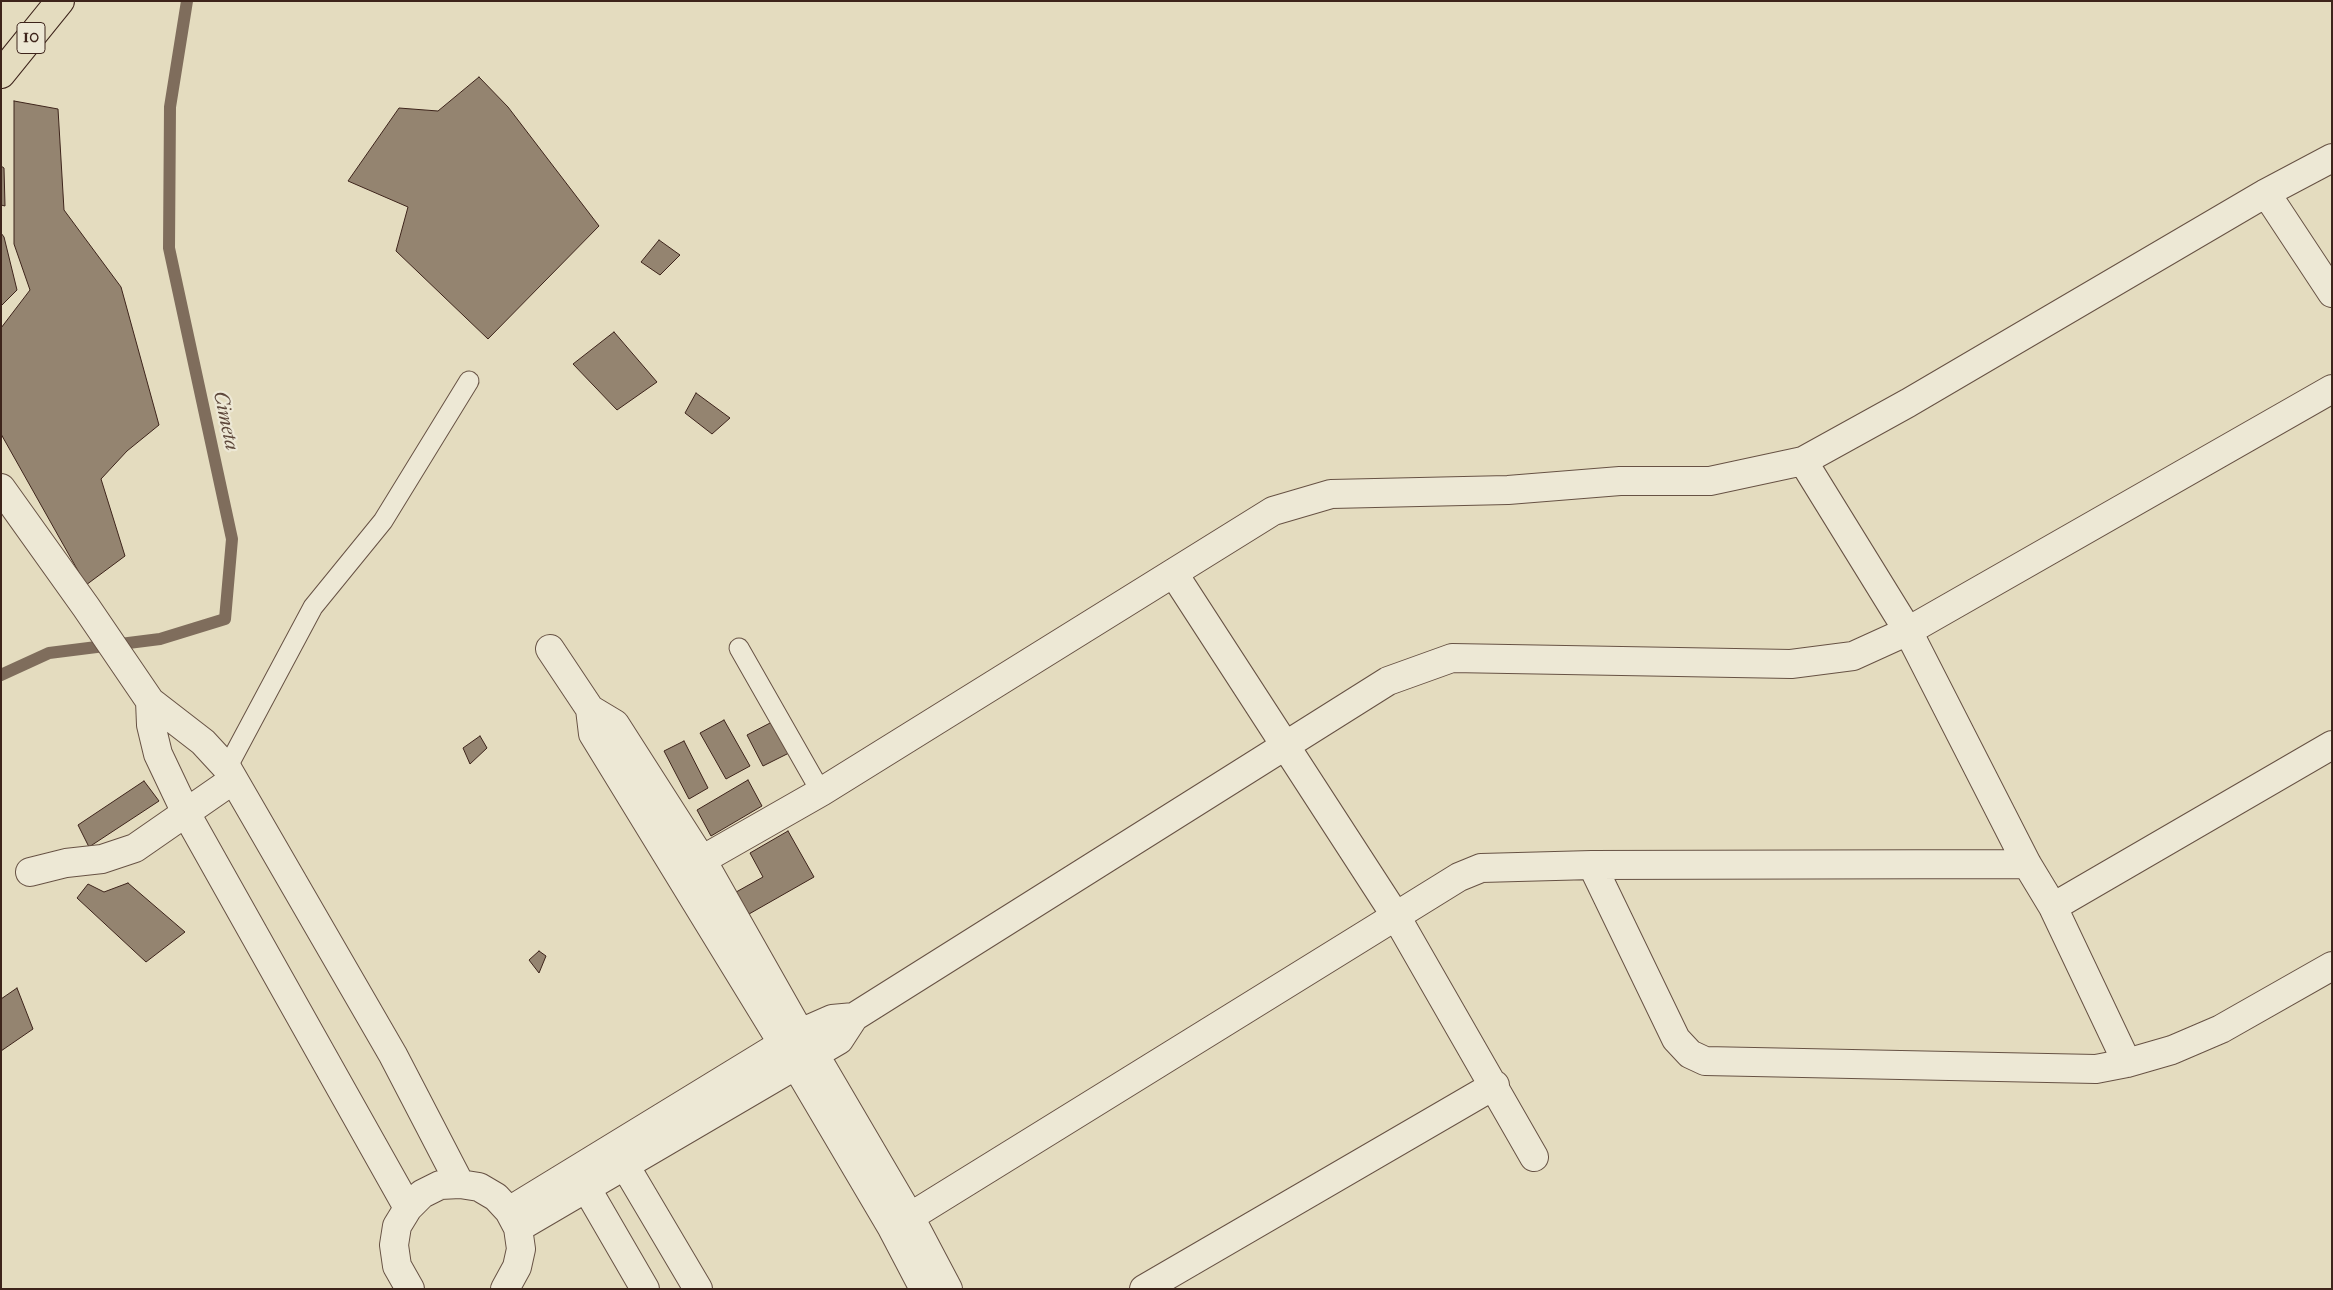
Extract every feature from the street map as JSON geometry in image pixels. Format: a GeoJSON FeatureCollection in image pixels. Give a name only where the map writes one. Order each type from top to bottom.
{"type":"FeatureCollection","features":[{"type":"Feature","properties":{"kind":"highway","name":"10"},"geometry":{"type":"LineString","coordinates":[[1,74],[60,1]]}},
{"type":"Feature","properties":{"kind":"street"},"geometry":{"type":"LineString","coordinates":[[690,866],[820,792],[1274,511],[1331,494],[1508,490],[1620,482],[1710,482],[1803,461],[1908,403],[2266,193],[2332,158]]}},
{"type":"Feature","properties":{"kind":"street"},"geometry":{"type":"LineString","coordinates":[[2266,193],[2332,293]]}},
{"type":"Feature","properties":{"kind":"street"},"geometry":{"type":"LineString","coordinates":[[514,1220],[798,1050],[839,1040],[854,1017],[1388,681],[1452,658],[1792,664],[1853,656],[1908,631],[2332,389]]}},
{"type":"Feature","properties":{"kind":"street"},"geometry":{"type":"LineString","coordinates":[[1803,461],[1908,631],[2027,864],[2053,907],[2127,1063]]}},
{"type":"Feature","properties":{"kind":"street"},"geometry":{"type":"LineString","coordinates":[[1,488],[150,701],[203,742],[230,774],[393,1055],[460,1184]]}},
{"type":"Feature","properties":{"kind":"street"},"geometry":{"type":"LineString","coordinates":[[1174,574],[1286,744],[1397,918],[1495,1085],[1534,1158]]}},
{"type":"Feature","properties":{"kind":"street"},"geometry":{"type":"LineString","coordinates":[[550,649],[590,709],[593,734],[690,866],[901,1222],[948,1289]]}},
{"type":"Feature","properties":{"kind":"street"},"geometry":{"type":"LineString","coordinates":[[150,701],[151,725],[158,754],[186,813],[408,1208]]}},
{"type":"Feature","properties":{"kind":"street"},"geometry":{"type":"LineString","coordinates":[[2053,907],[2332,745]]}},
{"type":"Feature","properties":{"kind":"street"},"geometry":{"type":"LineString","coordinates":[[30,872],[66,863],[86,862],[117,856],[135,848],[186,813],[230,774]]}},
{"type":"Feature","properties":{"kind":"street"},"geometry":{"type":"LineString","coordinates":[[901,1222],[1397,918],[1459,877],[1481,868],[1592,865],[2027,864]]}},
{"type":"Feature","properties":{"kind":"street"},"geometry":{"type":"LineString","coordinates":[[1592,865],[1676,1039],[1690,1054],[1706,1061],[2096,1068],[2127,1063],[2172,1050],[2221,1029],[2332,966]]}},
{"type":"Feature","properties":{"kind":"street"},"geometry":{"type":"LineString","coordinates":[[1144,1289],[1495,1085]]}},
{"type":"Feature","properties":{"kind":"street"},"geometry":{"type":"LineString","coordinates":[[514,1220],[587,1189],[620,1156]]}},
{"type":"Feature","properties":{"kind":"street"},"geometry":{"type":"LineString","coordinates":[[620,1156],[698,1289]]}},
{"type":"Feature","properties":{"kind":"street"},"geometry":{"type":"LineString","coordinates":[[410,1289],[397,1266],[394,1245],[397,1226],[408,1208],[422,1194],[440,1185],[460,1184],[479,1187],[496,1197],[514,1220],[521,1248],[517,1267],[504,1289]]}},
{"type":"Feature","properties":{"kind":"street"},"geometry":{"type":"LineString","coordinates":[[587,1189],[644,1289]]}},
{"type":"Feature","properties":{"kind":"street"},"geometry":{"type":"LineString","coordinates":[[901,1222],[924,1289]]}},
{"type":"Feature","properties":{"kind":"lane"},"geometry":{"type":"LineString","coordinates":[[230,774],[313,606],[383,521],[469,381]]}},
{"type":"Feature","properties":{"kind":"lane"},"geometry":{"type":"LineString","coordinates":[[739,648],[820,792]]}},
{"type":"Feature","properties":{"kind":"building"},"geometry":{"type":"Polygon","coordinates":[[[479,77],[508,107],[599,226],[488,339],[396,251],[408,207],[348,181],[399,108],[438,111],[479,77]]]}},
{"type":"Feature","properties":{"kind":"building"},"geometry":{"type":"Polygon","coordinates":[[[14,101],[58,109],[64,210],[121,287],[159,425],[127,451],[101,479],[125,556],[86,585],[1,434],[1,328],[30,290],[14,244],[14,101]]]}},
{"type":"Feature","properties":{"kind":"building"},"geometry":{"type":"Polygon","coordinates":[[[1,166],[4,168],[5,206],[1,205],[1,166]]]}},
{"type":"Feature","properties":{"kind":"building"},"geometry":{"type":"Polygon","coordinates":[[[1,233],[4,237],[17,290],[1,306],[1,233]]]}},
{"type":"Feature","properties":{"kind":"building"},"geometry":{"type":"Polygon","coordinates":[[[659,240],[680,255],[660,275],[641,262],[659,240]]]}},
{"type":"Feature","properties":{"kind":"building"},"geometry":{"type":"Polygon","coordinates":[[[614,332],[657,382],[617,410],[573,364],[614,332]]]}},
{"type":"Feature","properties":{"kind":"building"},"geometry":{"type":"Polygon","coordinates":[[[696,393],[730,418],[712,434],[685,413],[696,393]]]}},
{"type":"Feature","properties":{"kind":"building"},"geometry":{"type":"Polygon","coordinates":[[[724,720],[750,766],[726,779],[700,733],[724,720]]]}},
{"type":"Feature","properties":{"kind":"building"},"geometry":{"type":"Polygon","coordinates":[[[772,722],[789,753],[763,766],[747,735],[772,722]]]}},
{"type":"Feature","properties":{"kind":"building"},"geometry":{"type":"Polygon","coordinates":[[[480,736],[487,748],[470,764],[463,748],[480,736]]]}},
{"type":"Feature","properties":{"kind":"building"},"geometry":{"type":"Polygon","coordinates":[[[684,741],[708,788],[689,799],[664,751],[684,741]]]}},
{"type":"Feature","properties":{"kind":"building"},"geometry":{"type":"Polygon","coordinates":[[[748,780],[762,806],[711,836],[697,810],[748,780]]]}},
{"type":"Feature","properties":{"kind":"building"},"geometry":{"type":"Polygon","coordinates":[[[144,781],[159,801],[89,847],[78,825],[144,781]]]}},
{"type":"Feature","properties":{"kind":"building"},"geometry":{"type":"Polygon","coordinates":[[[788,831],[814,877],[742,918],[729,896],[763,877],[750,853],[788,831]]]}},
{"type":"Feature","properties":{"kind":"building"},"geometry":{"type":"Polygon","coordinates":[[[128,883],[185,932],[146,962],[77,898],[88,884],[104,892],[128,883]]]}},
{"type":"Feature","properties":{"kind":"building"},"geometry":{"type":"Polygon","coordinates":[[[539,951],[546,956],[539,973],[529,960],[539,951]]]}},
{"type":"Feature","properties":{"kind":"building"},"geometry":{"type":"Polygon","coordinates":[[[17,988],[33,1029],[1,1051],[1,999],[17,988]]]}},
{"type":"Feature","properties":{"kind":"waterway","name":"Cimeta"},"geometry":{"type":"LineString","coordinates":[[1,675],[49,653],[160,639],[225,619],[232,539],[169,248],[170,107],[187,1]]}}]}
